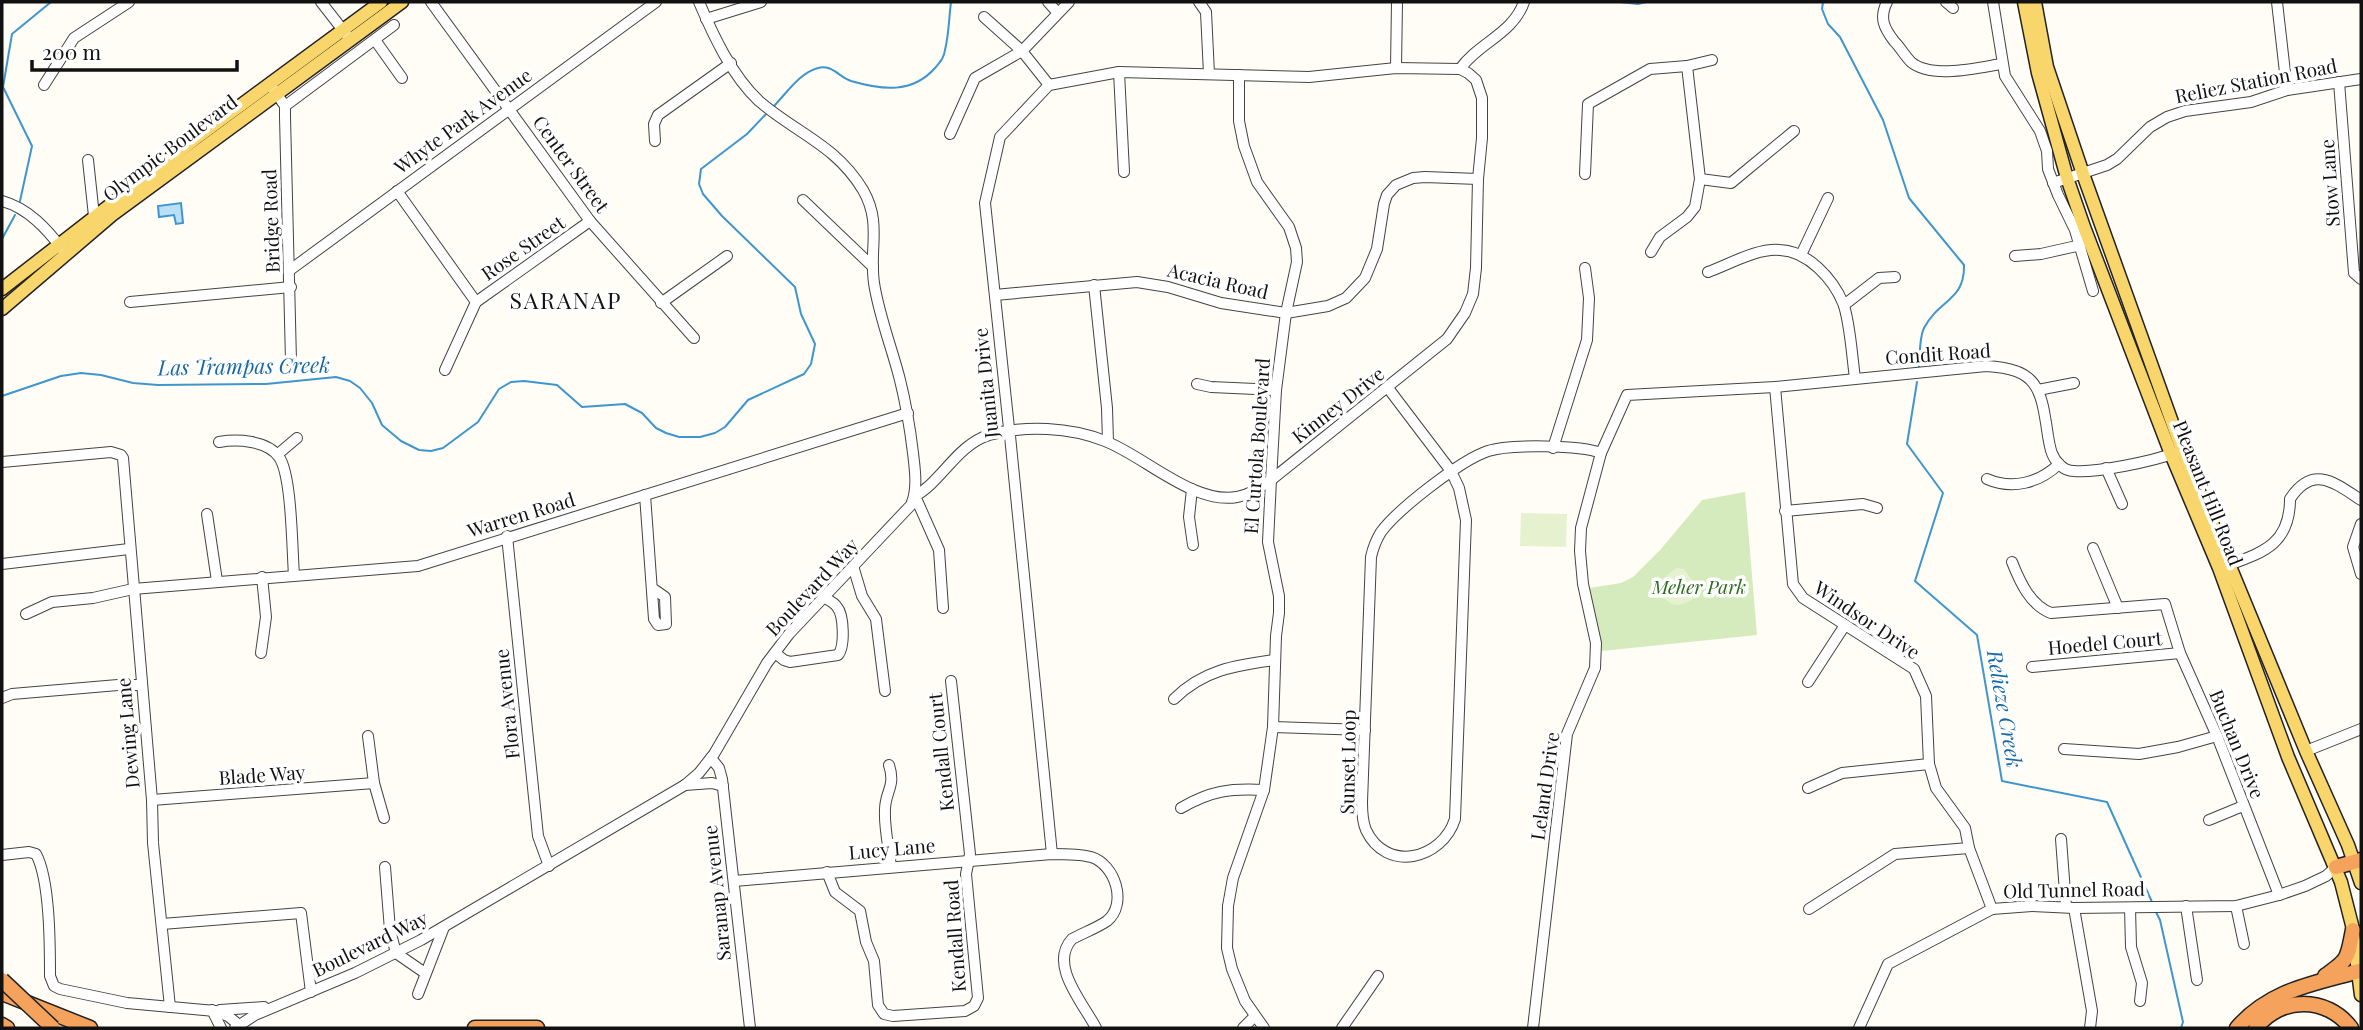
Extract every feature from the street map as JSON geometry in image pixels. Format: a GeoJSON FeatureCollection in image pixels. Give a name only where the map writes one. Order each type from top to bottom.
{"type":"FeatureCollection","features":[{"type":"Feature","properties":{"kind":"highway"},"geometry":{"type":"LineString","coordinates":[[2336,867],[2358,860]]}},
{"type":"Feature","properties":{"kind":"highway"},"geometry":{"type":"LineString","coordinates":[[2317,982],[2336,970],[2349,956],[2353,930]]}},
{"type":"Feature","properties":{"kind":"highway"},"geometry":{"type":"LineString","coordinates":[[2236,1028],[2259,1006],[2272,998],[2360,971]]}},
{"type":"Feature","properties":{"kind":"highway"},"geometry":{"type":"LineString","coordinates":[[2,979],[53,1028]]}},
{"type":"Feature","properties":{"kind":"highway"},"geometry":{"type":"LineString","coordinates":[[2,993],[90,1028]]}},
{"type":"Feature","properties":{"kind":"highway"},"geometry":{"type":"LineString","coordinates":[[2256,1028],[2270,1014],[2304,1004],[2327,1008],[2337,1013],[2351,1028]]}},
{"type":"Feature","properties":{"kind":"highway"},"geometry":{"type":"LineString","coordinates":[[2,1025],[7,1028]]}},
{"type":"Feature","properties":{"kind":"highway"},"geometry":{"type":"LineString","coordinates":[[475,1028],[537,1028]]}},
{"type":"Feature","properties":{"kind":"main road","name":"Olympic Boulevard"},"geometry":{"type":"LineString","coordinates":[[346,35],[381,2]]}},
{"type":"Feature","properties":{"kind":"main road","name":"Olympic Boulevard"},"geometry":{"type":"LineString","coordinates":[[2,309],[94,216],[346,35],[402,2]]}},
{"type":"Feature","properties":{"kind":"main road","name":"Pleasant Hill Road"},"geometry":{"type":"LineString","coordinates":[[2024,2],[2038,73],[2067,178],[2176,452],[2306,751],[2358,860],[2361,883]]}},
{"type":"Feature","properties":{"kind":"main road","name":"Pleasant Hill Road"},"geometry":{"type":"LineString","coordinates":[[2035,2],[2047,68],[2176,452]]}},
{"type":"Feature","properties":{"kind":"main road","name":"Olympic Boulevard"},"geometry":{"type":"LineString","coordinates":[[2,289],[112,215],[273,88]]}},
{"type":"Feature","properties":{"kind":"main road","name":"Pleasant Hill Road"},"geometry":{"type":"LineString","coordinates":[[2225,566],[2288,757],[2336,867],[2346,897],[2360,971],[2361,995]]}},
{"type":"Feature","properties":{"kind":"street"},"geometry":{"type":"LineString","coordinates":[[44,85],[74,38],[129,2]]}},
{"type":"Feature","properties":{"kind":"street"},"geometry":{"type":"LineString","coordinates":[[321,2],[346,35]]}},
{"type":"Feature","properties":{"kind":"street","name":"Center Street"},"geometry":{"type":"LineString","coordinates":[[431,2],[590,221],[694,338]]}},
{"type":"Feature","properties":{"kind":"street","name":"Whyte Park Avenue"},"geometry":{"type":"LineString","coordinates":[[290,270],[656,2]]}},
{"type":"Feature","properties":{"kind":"street"},"geometry":{"type":"LineString","coordinates":[[699,2],[731,63],[759,100],[830,151],[862,189],[872,210],[875,224],[873,267],[877,296],[908,413],[915,496],[939,550],[943,608]]}},
{"type":"Feature","properties":{"kind":"street"},"geometry":{"type":"LineString","coordinates":[[706,19],[761,2]]}},
{"type":"Feature","properties":{"kind":"street"},"geometry":{"type":"LineString","coordinates":[[1048,2],[1057,12]]}},
{"type":"Feature","properties":{"kind":"street"},"geometry":{"type":"LineString","coordinates":[[950,134],[975,78],[1022,51],[1069,2]]}},
{"type":"Feature","properties":{"kind":"street"},"geometry":{"type":"LineString","coordinates":[[1199,2],[1206,12],[1209,74]]}},
{"type":"Feature","properties":{"kind":"street"},"geometry":{"type":"LineString","coordinates":[[1396,68],[1397,2]]}},
{"type":"Feature","properties":{"kind":"street"},"geometry":{"type":"LineString","coordinates":[[984,17],[1022,51],[1049,85],[1119,72],[1309,77],[1396,68],[1460,69],[1473,53],[1508,28],[1524,2]]}},
{"type":"Feature","properties":{"kind":"street"},"geometry":{"type":"LineString","coordinates":[[1886,2],[1883,23],[1910,61],[1918,66],[1935,71],[2001,64]]}},
{"type":"Feature","properties":{"kind":"street"},"geometry":{"type":"LineString","coordinates":[[1993,2],[2005,76],[2040,131],[2047,151],[2048,169],[2081,245],[2093,291]]}},
{"type":"Feature","properties":{"kind":"street"},"geometry":{"type":"LineString","coordinates":[[2277,2],[2287,90]]}},
{"type":"Feature","properties":{"kind":"street"},"geometry":{"type":"LineString","coordinates":[[285,106],[394,25]]}},
{"type":"Feature","properties":{"kind":"street"},"geometry":{"type":"LineString","coordinates":[[375,40],[402,78]]}},
{"type":"Feature","properties":{"kind":"street"},"geometry":{"type":"LineString","coordinates":[[1585,174],[1588,104],[1650,69],[1687,66],[1712,60]]}},
{"type":"Feature","properties":{"kind":"street"},"geometry":{"type":"LineString","coordinates":[[654,141],[654,124],[658,116],[731,63]]}},
{"type":"Feature","properties":{"kind":"street"},"geometry":{"type":"LineString","coordinates":[[1651,252],[1660,237],[1687,217],[1695,207],[1700,179],[1687,66]]}},
{"type":"Feature","properties":{"kind":"street","name":"Kinney Drive"},"geometry":{"type":"LineString","coordinates":[[915,496],[925,490],[978,440],[1035,429],[1071,431],[1108,442],[1192,489],[1214,496],[1237,497],[1257,490],[1388,388],[1447,339],[1457,327],[1473,294],[1482,98],[1476,80],[1460,69]]}},
{"type":"Feature","properties":{"kind":"street"},"geometry":{"type":"LineString","coordinates":[[1119,72],[1125,172]]}},
{"type":"Feature","properties":{"kind":"street","name":"El Curtola Boulevard"},"geometry":{"type":"LineString","coordinates":[[1238,75],[1239,121],[1244,146],[1256,182],[1289,227],[1296,248],[1297,262],[1286,313],[1276,390],[1270,480],[1268,542],[1279,596],[1273,727],[1264,790],[1233,878],[1228,906],[1227,948],[1232,969],[1238,988],[1254,1017],[1264,1028]]}},
{"type":"Feature","properties":{"kind":"street","name":"Reliez Station Road"},"geometry":{"type":"LineString","coordinates":[[2053,183],[2117,159],[2150,127],[2167,117],[2185,111],[2251,102],[2287,90],[2361,79]]}},
{"type":"Feature","properties":{"kind":"street","name":"Stow Lane"},"geometry":{"type":"LineString","coordinates":[[2340,82],[2354,273],[2361,279]]}},
{"type":"Feature","properties":{"kind":"street","name":"Juanita Drive"},"geometry":{"type":"LineString","coordinates":[[1049,85],[1000,137],[985,203],[1052,854]]}},
{"type":"Feature","properties":{"kind":"street","name":"Bridge Road"},"geometry":{"type":"LineString","coordinates":[[273,88],[285,106],[291,361]]}},
{"type":"Feature","properties":{"kind":"street"},"geometry":{"type":"LineString","coordinates":[[1700,179],[1731,183],[1794,131]]}},
{"type":"Feature","properties":{"kind":"street"},"geometry":{"type":"LineString","coordinates":[[88,160],[94,216]]}},
{"type":"Feature","properties":{"kind":"street","name":"Acacia Road"},"geometry":{"type":"LineString","coordinates":[[995,295],[1124,282],[1148,283],[1221,303],[1286,313],[1328,306],[1346,298],[1357,289],[1372,265],[1384,204],[1387,195],[1396,185],[1413,178],[1425,177],[1478,179]]}},
{"type":"Feature","properties":{"kind":"street"},"geometry":{"type":"LineString","coordinates":[[397,191],[476,302],[445,370]]}},
{"type":"Feature","properties":{"kind":"street"},"geometry":{"type":"LineString","coordinates":[[1801,255],[1828,198]]}},
{"type":"Feature","properties":{"kind":"street"},"geometry":{"type":"LineString","coordinates":[[803,200],[873,267]]}},
{"type":"Feature","properties":{"kind":"street"},"geometry":{"type":"LineString","coordinates":[[2,201],[24,210],[49,232],[63,249]]}},
{"type":"Feature","properties":{"kind":"street","name":"Rose Street"},"geometry":{"type":"LineString","coordinates":[[476,302],[590,221]]}},
{"type":"Feature","properties":{"kind":"street"},"geometry":{"type":"LineString","coordinates":[[2015,256],[2041,254],[2081,245]]}},
{"type":"Feature","properties":{"kind":"street"},"geometry":{"type":"LineString","coordinates":[[1708,272],[1765,251],[1780,250],[1801,255],[1825,275],[1844,305],[1855,378]]}},
{"type":"Feature","properties":{"kind":"street"},"geometry":{"type":"LineString","coordinates":[[661,303],[727,256]]}},
{"type":"Feature","properties":{"kind":"street"},"geometry":{"type":"LineString","coordinates":[[1553,448],[1587,340],[1589,298],[1585,268]]}},
{"type":"Feature","properties":{"kind":"street"},"geometry":{"type":"LineString","coordinates":[[1844,305],[1879,278],[1895,276]]}},
{"type":"Feature","properties":{"kind":"street"},"geometry":{"type":"LineString","coordinates":[[130,302],[218,293],[221,288],[291,284]]}},
{"type":"Feature","properties":{"kind":"street"},"geometry":{"type":"LineString","coordinates":[[1094,285],[1108,442]]}},
{"type":"Feature","properties":{"kind":"street","name":"Condit Road"},"geometry":{"type":"LineString","coordinates":[[1627,395],[1775,387],[1986,366],[2010,368],[2028,377],[2038,390]]}},
{"type":"Feature","properties":{"kind":"street"},"geometry":{"type":"LineString","coordinates":[[2074,383],[2038,390],[2043,403],[2052,454],[2059,464],[2076,472],[2176,452]]}},
{"type":"Feature","properties":{"kind":"street"},"geometry":{"type":"LineString","coordinates":[[1197,384],[1276,390]]}},
{"type":"Feature","properties":{"kind":"street","name":"Windsor Drive"},"geometry":{"type":"LineString","coordinates":[[1775,387],[1793,584],[1803,598],[1914,669],[1926,696],[1929,764],[1937,788],[1965,828],[1969,848],[1992,909]]}},
{"type":"Feature","properties":{"kind":"street","name":"Sunset Loop"},"geometry":{"type":"LineString","coordinates":[[1388,388],[1451,471],[1459,488],[1466,520],[1455,819],[1452,829],[1437,847],[1425,853],[1399,856],[1390,853],[1370,837],[1365,827],[1362,802],[1373,549],[1390,523],[1451,471]]}},
{"type":"Feature","properties":{"kind":"street","name":"Leland Drive"},"geometry":{"type":"LineString","coordinates":[[1533,1028],[1567,734],[1595,668],[1596,642],[1583,584],[1580,536],[1601,453],[1627,395]]}},
{"type":"Feature","properties":{"kind":"street","name":"Warren Road"},"geometry":{"type":"LineString","coordinates":[[26,614],[52,602],[93,598],[133,589],[418,566],[507,536],[908,413]]}},
{"type":"Feature","properties":{"kind":"street"},"geometry":{"type":"LineString","coordinates":[[278,454],[297,438]]}},
{"type":"Feature","properties":{"kind":"street"},"geometry":{"type":"LineString","coordinates":[[219,442],[230,440],[252,443],[278,454],[287,478],[294,575]]}},
{"type":"Feature","properties":{"kind":"street"},"geometry":{"type":"LineString","coordinates":[[1451,471],[1492,450],[1528,447],[1588,449],[1601,453]]}},
{"type":"Feature","properties":{"kind":"street","name":"Dewing Lane"},"geometry":{"type":"LineString","coordinates":[[2,463],[100,453],[121,455],[152,800],[153,843],[170,1007]]}},
{"type":"Feature","properties":{"kind":"street"},"geometry":{"type":"LineString","coordinates":[[1986,479],[1997,484],[2022,485],[2048,474],[2059,464]]}},
{"type":"Feature","properties":{"kind":"street"},"geometry":{"type":"LineString","coordinates":[[2105,468],[2122,504]]}},
{"type":"Feature","properties":{"kind":"street"},"geometry":{"type":"LineString","coordinates":[[2225,566],[2259,554],[2277,541],[2290,517],[2290,499],[2301,486],[2311,480],[2322,478],[2332,481],[2361,500]]}},
{"type":"Feature","properties":{"kind":"street"},"geometry":{"type":"LineString","coordinates":[[1192,489],[1189,517],[1193,545]]}},
{"type":"Feature","properties":{"kind":"street"},"geometry":{"type":"LineString","coordinates":[[645,495],[652,588]]}},
{"type":"Feature","properties":{"kind":"street","name":"Boulevard Way"},"geometry":{"type":"LineString","coordinates":[[237,1027],[275,1006],[396,953],[685,785],[711,758],[789,634],[904,515],[915,496]]}},
{"type":"Feature","properties":{"kind":"street"},"geometry":{"type":"LineString","coordinates":[[1785,511],[1863,504],[1877,508]]}},
{"type":"Feature","properties":{"kind":"street"},"geometry":{"type":"LineString","coordinates":[[207,514],[217,581]]}},
{"type":"Feature","properties":{"kind":"street"},"geometry":{"type":"LineString","coordinates":[[2361,524],[2353,547],[2361,574]]}},
{"type":"Feature","properties":{"kind":"street","name":"Flora Avenue"},"geometry":{"type":"LineString","coordinates":[[507,536],[538,836],[549,866]]}},
{"type":"Feature","properties":{"kind":"street"},"geometry":{"type":"LineString","coordinates":[[2012,562],[2020,583],[2043,610],[2051,613],[2118,608],[2093,548]]}},
{"type":"Feature","properties":{"kind":"street"},"geometry":{"type":"LineString","coordinates":[[2,564],[129,549]]}},
{"type":"Feature","properties":{"kind":"street"},"geometry":{"type":"LineString","coordinates":[[853,566],[862,596],[876,619],[885,691]]}},
{"type":"Feature","properties":{"kind":"street"},"geometry":{"type":"LineString","coordinates":[[261,653],[266,617],[262,577]]}},
{"type":"Feature","properties":{"kind":"street"},"geometry":{"type":"LineString","coordinates":[[775,653],[784,660],[796,662],[834,657],[842,651],[844,646],[840,610],[823,597]]}},
{"type":"Feature","properties":{"kind":"street","name":"Buchan Drive"},"geometry":{"type":"LineString","coordinates":[[2118,608],[2165,604],[2180,653],[2217,736],[2279,895]]}},
{"type":"Feature","properties":{"kind":"street"},"geometry":{"type":"LineString","coordinates":[[1808,682],[1845,625]]}},
{"type":"Feature","properties":{"kind":"street","name":"Hoedel Court"},"geometry":{"type":"LineString","coordinates":[[2032,667],[2180,653]]}},
{"type":"Feature","properties":{"kind":"street"},"geometry":{"type":"LineString","coordinates":[[1174,699],[1211,672],[1241,664],[1275,660]]}},
{"type":"Feature","properties":{"kind":"street","name":"Kendall Court"},"geometry":{"type":"LineString","coordinates":[[951,681],[970,854],[968,861]]}},
{"type":"Feature","properties":{"kind":"street"},"geometry":{"type":"LineString","coordinates":[[2,698],[12,694],[141,685]]}},
{"type":"Feature","properties":{"kind":"street"},"geometry":{"type":"LineString","coordinates":[[1273,727],[1365,730]]}},
{"type":"Feature","properties":{"kind":"street"},"geometry":{"type":"LineString","coordinates":[[2306,751],[2361,729]]}},
{"type":"Feature","properties":{"kind":"street"},"geometry":{"type":"LineString","coordinates":[[368,736],[374,783],[384,818]]}},
{"type":"Feature","properties":{"kind":"street"},"geometry":{"type":"LineString","coordinates":[[2064,749],[2139,754],[2217,736]]}},
{"type":"Feature","properties":{"kind":"street","name":"Saranap Avenue"},"geometry":{"type":"LineString","coordinates":[[711,758],[719,768],[723,786],[750,1028]]}},
{"type":"Feature","properties":{"kind":"street"},"geometry":{"type":"LineString","coordinates":[[1808,788],[1842,773],[1929,764]]}},
{"type":"Feature","properties":{"kind":"street"},"geometry":{"type":"LineString","coordinates":[[889,765],[893,778],[884,811],[891,867]]}},
{"type":"Feature","properties":{"kind":"street","name":"Blade Way"},"geometry":{"type":"LineString","coordinates":[[152,800],[374,783]]}},
{"type":"Feature","properties":{"kind":"street"},"geometry":{"type":"LineString","coordinates":[[685,785],[712,783],[723,786]]}},
{"type":"Feature","properties":{"kind":"street"},"geometry":{"type":"LineString","coordinates":[[1181,808],[1202,795],[1220,791],[1264,790]]}},
{"type":"Feature","properties":{"kind":"street"},"geometry":{"type":"LineString","coordinates":[[2209,820],[2243,806]]}},
{"type":"Feature","properties":{"kind":"street"},"geometry":{"type":"LineString","coordinates":[[2060,839],[2070,907],[2088,983],[2092,1011],[2090,1028]]}},
{"type":"Feature","properties":{"kind":"street"},"geometry":{"type":"LineString","coordinates":[[1809,909],[1895,854],[1969,848]]}},
{"type":"Feature","properties":{"kind":"street"},"geometry":{"type":"LineString","coordinates":[[2,855],[29,852],[36,855],[44,881],[50,976],[54,986],[127,1003],[170,1007],[212,1010],[275,1006]]}},
{"type":"Feature","properties":{"kind":"street"},"geometry":{"type":"LineString","coordinates":[[1052,854],[1093,857],[1107,869],[1117,891],[1113,912],[1107,920],[1072,939],[1063,955],[1066,973],[1097,1028]]}},
{"type":"Feature","properties":{"kind":"street","name":"Lucy Lane"},"geometry":{"type":"LineString","coordinates":[[734,881],[1052,854]]}},
{"type":"Feature","properties":{"kind":"street","name":"Kendall Road"},"geometry":{"type":"LineString","coordinates":[[827,872],[835,892],[860,911],[866,942],[874,961],[880,1010],[888,1016],[965,1011],[974,1006],[978,999],[966,874],[968,861]]}},
{"type":"Feature","properties":{"kind":"street"},"geometry":{"type":"LineString","coordinates":[[385,867],[390,930],[396,953],[425,973]]}},
{"type":"Feature","properties":{"kind":"street","name":"Old Tunnel Road"},"geometry":{"type":"LineString","coordinates":[[1859,1028],[1888,964],[1992,909],[2032,906],[2236,906],[2279,895],[2326,876],[2336,867]]}},
{"type":"Feature","properties":{"kind":"street"},"geometry":{"type":"LineString","coordinates":[[2186,906],[2197,980]]}},
{"type":"Feature","properties":{"kind":"street"},"geometry":{"type":"LineString","coordinates":[[2236,906],[2244,944]]}},
{"type":"Feature","properties":{"kind":"street"},"geometry":{"type":"LineString","coordinates":[[2130,908],[2130,947],[2141,984],[2140,1002]]}},
{"type":"Feature","properties":{"kind":"street"},"geometry":{"type":"LineString","coordinates":[[162,924],[301,913],[311,992]]}},
{"type":"Feature","properties":{"kind":"street"},"geometry":{"type":"LineString","coordinates":[[418,994],[444,927]]}},
{"type":"Feature","properties":{"kind":"street"},"geometry":{"type":"LineString","coordinates":[[1342,1028],[1378,976]]}},
{"type":"Feature","properties":{"kind":"street"},"geometry":{"type":"LineString","coordinates":[[212,1010],[228,1016],[237,1027]]}},
{"type":"Feature","properties":{"kind":"street"},"geometry":{"type":"LineString","coordinates":[[212,1010],[221,1028]]}},
{"type":"Feature","properties":{"kind":"street"},"geometry":{"type":"LineString","coordinates":[[1243,1028],[1254,1017]]}},
{"type":"Feature","properties":{"kind":"green space","name":"Meher Park"},"geometry":{"type":"Polygon","coordinates":[[[1745,492],[1757,635],[1602,651],[1589,588],[1621,583],[1633,577],[1661,549],[1702,500],[1745,492]]]}},
{"type":"Feature","properties":{"kind":"green space"},"geometry":{"type":"Polygon","coordinates":[[[1521,513],[1567,514],[1566,547],[1520,546],[1521,513]]]}},
{"type":"Feature","properties":{"kind":"green space"},"geometry":{"type":"Polygon","coordinates":[[[1676,568],[1684,569],[1701,593],[1680,605],[1670,603],[1654,586],[1676,568]]]}},
{"type":"Feature","properties":{"kind":"water"},"geometry":{"type":"Polygon","coordinates":[[[181,203],[183,223],[176,224],[174,215],[159,217],[158,206],[181,203]]]}},
{"type":"Feature","properties":{"kind":"waterway"},"geometry":{"type":"LineString","coordinates":[[20,201],[32,146],[3,87],[12,34],[51,2]]}},
{"type":"Feature","properties":{"kind":"waterway","name":"Las Trampas Creek"},"geometry":{"type":"LineString","coordinates":[[773,107],[799,79],[823,67],[851,81],[885,88],[917,82],[942,60],[951,2]]}},
{"type":"Feature","properties":{"kind":"waterway","name":"Las Trampas Creek"},"geometry":{"type":"LineString","coordinates":[[1620,2],[1646,2]]}},
{"type":"Feature","properties":{"kind":"waterway","name":"Relieze Creek"},"geometry":{"type":"LineString","coordinates":[[1823,2],[1822,9],[1828,24],[1840,37],[1883,120],[1909,198],[1964,265],[1963,277],[1956,293],[1930,318],[1922,332],[1919,367]]}},
{"type":"Feature","properties":{"kind":"waterway","name":"Las Trampas Creek"},"geometry":{"type":"LineString","coordinates":[[2,396],[61,376],[81,373],[158,385],[266,384],[336,377],[350,381],[360,388],[372,403],[382,425],[401,441],[419,450],[431,451],[443,448],[478,422],[499,389],[511,382],[524,381],[557,385],[582,407],[625,404],[642,413],[656,428],[679,437],[700,437],[715,433],[725,427],[748,400],[804,374],[811,364],[815,344],[801,314],[795,287],[722,216],[703,194],[699,184],[701,169],[747,134],[767,113]]}},
{"type":"Feature","properties":{"kind":"waterway"},"geometry":{"type":"LineString","coordinates":[[2,239],[15,215]]}},
{"type":"Feature","properties":{"kind":"waterway","name":"Relieze Creek"},"geometry":{"type":"LineString","coordinates":[[1917,382],[1907,444],[1943,493],[1915,581],[1977,635],[2002,781],[2107,802],[2152,902]]}},
{"type":"Feature","properties":{"kind":"waterway","name":"Relieze Creek"},"geometry":{"type":"LineString","coordinates":[[2155,910],[2160,920],[2183,1022],[2181,1028]]}},
{"type":"Feature","properties":{"kind":"district","name":"SARANAP"},"geometry":{"type":"Point","coordinates":[566,301]}}]}
